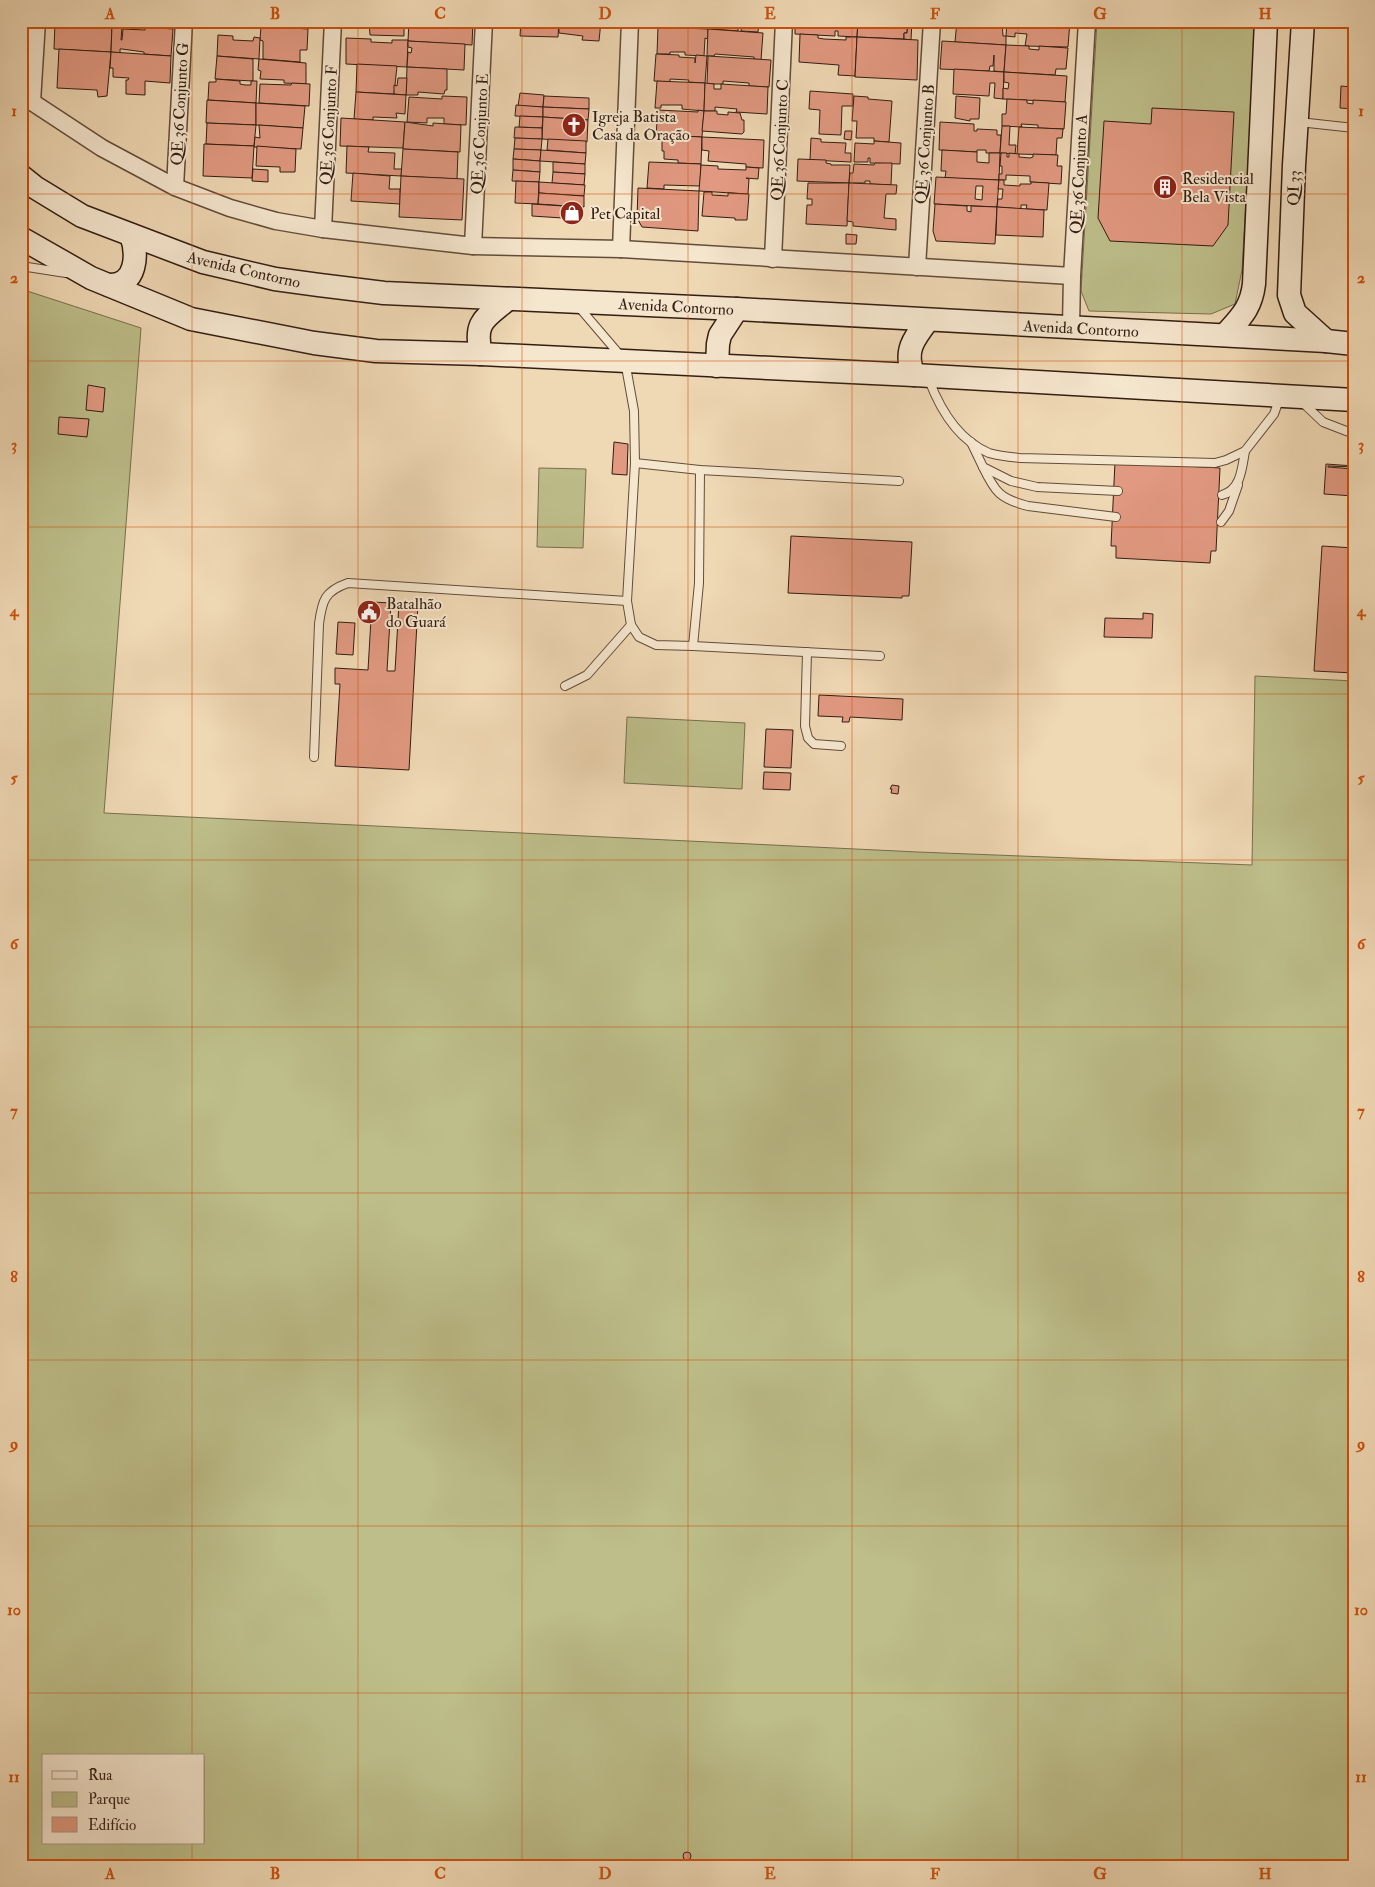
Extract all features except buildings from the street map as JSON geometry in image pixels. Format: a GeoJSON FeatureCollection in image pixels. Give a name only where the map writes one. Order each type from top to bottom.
{"type":"FeatureCollection","features":[{"type":"Feature","properties":{"kind":"main road"},"geometry":{"type":"LineString","coordinates":[[1224,335],[1244,314],[1252,296],[1266,21]]}},
{"type":"Feature","properties":{"kind":"main road","name":"QI 33"},"geometry":{"type":"LineString","coordinates":[[1304,21],[1294,165],[1289,285],[1291,303],[1295,313],[1326,341]]}},
{"type":"Feature","properties":{"kind":"main road"},"geometry":{"type":"LineString","coordinates":[[1260,163],[1294,165]]}},
{"type":"Feature","properties":{"kind":"main road","name":"Avenida Contorno"},"geometry":{"type":"LineString","coordinates":[[21,176],[36,188],[82,216],[203,262],[275,279],[384,293],[737,309],[1224,335],[1354,344]]}},
{"type":"Feature","properties":{"kind":"main road"},"geometry":{"type":"LineString","coordinates":[[100,281],[117,285],[127,279],[133,269],[136,256],[131,235]]}},
{"type":"Feature","properties":{"kind":"main road"},"geometry":{"type":"LineString","coordinates":[[21,238],[100,281],[191,319],[259,333],[376,351],[481,354],[921,375],[1354,400]]}},
{"type":"Feature","properties":{"kind":"main road"},"geometry":{"type":"LineString","coordinates":[[481,354],[479,343],[481,322],[488,314],[508,299]]}},
{"type":"Feature","properties":{"kind":"main road"},"geometry":{"type":"LineString","coordinates":[[717,366],[720,335],[737,309]]}},
{"type":"Feature","properties":{"kind":"main road"},"geometry":{"type":"LineString","coordinates":[[921,375],[910,367],[908,357],[917,335],[928,320]]}},
{"type":"Feature","properties":{"kind":"street"},"geometry":{"type":"LineString","coordinates":[[37,21],[27,97],[102,148],[175,187],[230,208],[276,221],[323,230],[473,246],[621,249],[1072,276]]}},
{"type":"Feature","properties":{"kind":"street","name":"QE 36 Conjunto G"},"geometry":{"type":"LineString","coordinates":[[175,187],[184,21]]}},
{"type":"Feature","properties":{"kind":"street","name":"QE 36 Conjunto F"},"geometry":{"type":"LineString","coordinates":[[323,230],[333,21]]}},
{"type":"Feature","properties":{"kind":"street","name":"QE 36 Conjunto E"},"geometry":{"type":"LineString","coordinates":[[473,246],[484,21]]}},
{"type":"Feature","properties":{"kind":"street"},"geometry":{"type":"LineString","coordinates":[[621,249],[630,21]]}},
{"type":"Feature","properties":{"kind":"street","name":"QE 36 Conjunto C"},"geometry":{"type":"LineString","coordinates":[[773,259],[784,21]]}},
{"type":"Feature","properties":{"kind":"street","name":"QE 36 Conjunto B"},"geometry":{"type":"LineString","coordinates":[[916,267],[932,21]]}},
{"type":"Feature","properties":{"kind":"street","name":"QE 36 Conjunto A"},"geometry":{"type":"LineString","coordinates":[[1071,327],[1072,276],[1087,21]]}},
{"type":"Feature","properties":{"kind":"lane"},"geometry":{"type":"LineString","coordinates":[[1297,121],[1354,128]]}},
{"type":"Feature","properties":{"kind":"lane"},"geometry":{"type":"LineString","coordinates":[[21,266],[100,281]]}},
{"type":"Feature","properties":{"kind":"lane"},"geometry":{"type":"LineString","coordinates":[[573,301],[625,362],[634,410],[635,463],[627,601],[631,625],[640,637],[656,644],[880,656]]}},
{"type":"Feature","properties":{"kind":"lane"},"geometry":{"type":"LineString","coordinates":[[921,375],[948,419],[971,442],[996,454],[1042,459],[1110,459],[1201,463],[1226,460],[1245,451],[1288,395],[1323,422],[1354,434]]}},
{"type":"Feature","properties":{"kind":"lane"},"geometry":{"type":"LineString","coordinates":[[971,442],[993,488],[1003,498],[1028,506],[1116,517]]}},
{"type":"Feature","properties":{"kind":"lane"},"geometry":{"type":"LineString","coordinates":[[1221,522],[1233,501],[1245,451]]}},
{"type":"Feature","properties":{"kind":"lane"},"geometry":{"type":"LineString","coordinates":[[635,463],[700,470],[899,481]]}},
{"type":"Feature","properties":{"kind":"lane"},"geometry":{"type":"LineString","coordinates":[[983,467],[1011,481],[1024,485],[1118,491]]}},
{"type":"Feature","properties":{"kind":"lane"},"geometry":{"type":"LineString","coordinates":[[693,646],[699,583],[700,470]]}},
{"type":"Feature","properties":{"kind":"lane"},"geometry":{"type":"LineString","coordinates":[[1222,495],[1231,491],[1239,481]]}},
{"type":"Feature","properties":{"kind":"lane"},"geometry":{"type":"LineString","coordinates":[[314,757],[319,624],[321,609],[326,596],[334,588],[348,583],[627,601]]}},
{"type":"Feature","properties":{"kind":"lane"},"geometry":{"type":"LineString","coordinates":[[565,686],[586,675],[631,625]]}},
{"type":"Feature","properties":{"kind":"lane"},"geometry":{"type":"LineString","coordinates":[[807,652],[805,726],[808,738],[814,744],[841,746]]}},
{"type":"Feature","properties":{"kind":"green space"},"geometry":{"type":"Polygon","coordinates":[[[1097,21],[1256,21],[1242,270],[1235,304],[1211,314],[1089,311],[1081,291],[1097,21]]]}},
{"type":"Feature","properties":{"kind":"green space"},"geometry":{"type":"Polygon","coordinates":[[[21,289],[141,328],[104,813],[918,852],[1252,865],[1255,676],[1354,681],[1354,1866],[21,1866],[21,289]]]}},
{"type":"Feature","properties":{"kind":"green space"},"geometry":{"type":"Polygon","coordinates":[[[539,468],[586,469],[583,548],[537,547],[539,468]]]}},
{"type":"Feature","properties":{"kind":"green space"},"geometry":{"type":"Polygon","coordinates":[[[627,717],[745,723],[742,789],[624,783],[627,717]]]}},
{"type":"Feature","properties":{"kind":"place","name":"Igreja Batista Casa da Oração"},"geometry":{"type":"Point","coordinates":[574,125]}},
{"type":"Feature","properties":{"kind":"place","name":"Residencial Bela Vista"},"geometry":{"type":"Point","coordinates":[1165,187]}},
{"type":"Feature","properties":{"kind":"place","name":"Pet Capital"},"geometry":{"type":"Point","coordinates":[572,213]}},
{"type":"Feature","properties":{"kind":"place","name":"Batalhão do Guará"},"geometry":{"type":"Point","coordinates":[369,612]}}]}
